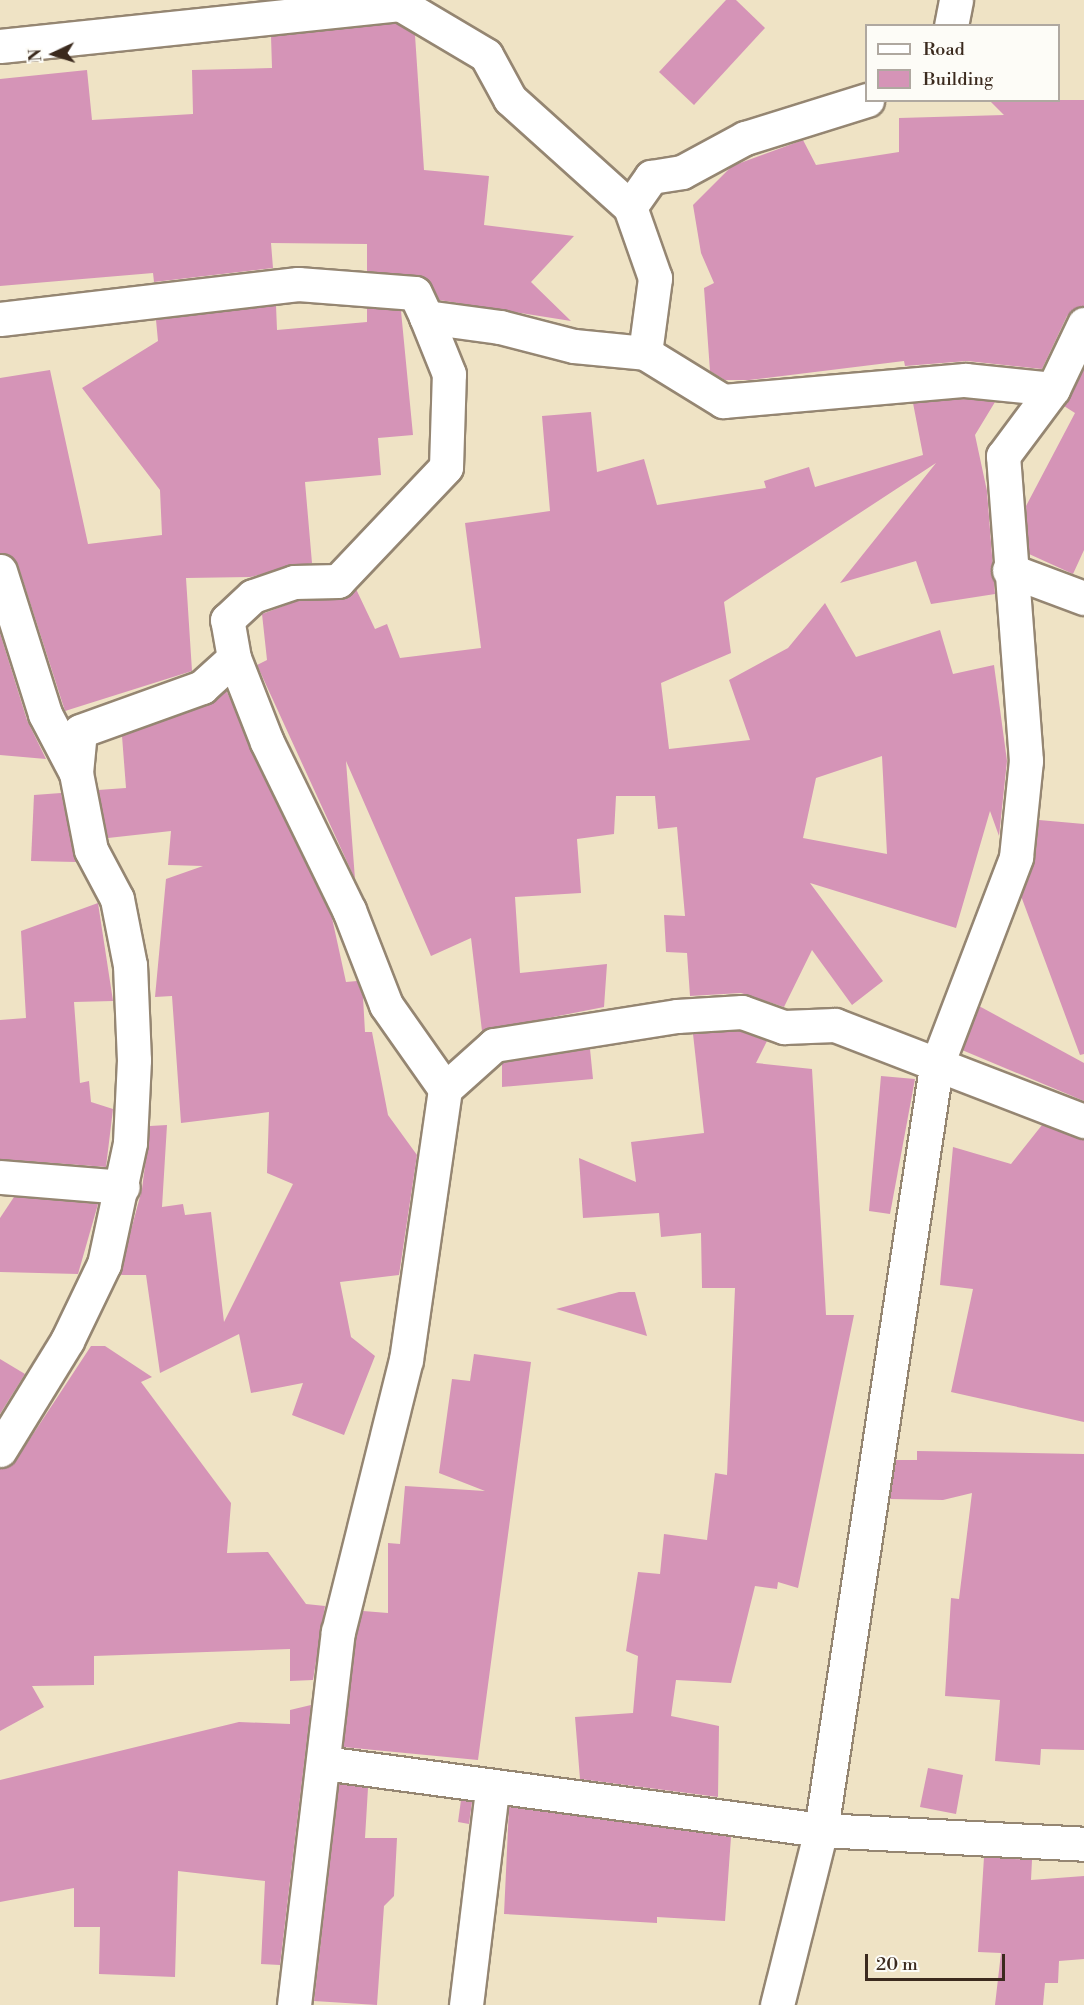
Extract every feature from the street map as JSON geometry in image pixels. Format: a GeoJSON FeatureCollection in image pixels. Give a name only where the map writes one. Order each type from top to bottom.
{"type":"FeatureCollection","features":[{"type":"Feature","properties":{"kind":"street"},"geometry":{"type":"LineString","coordinates":[[951,24],[956,0]]}},
{"type":"Feature","properties":{"kind":"street"},"geometry":{"type":"LineString","coordinates":[[0,45],[400,4],[486,55],[510,99],[630,207],[655,278],[645,353]]}},
{"type":"Feature","properties":{"kind":"street"},"geometry":{"type":"LineString","coordinates":[[630,207],[651,177],[682,172],[745,138],[865,101]]}},
{"type":"Feature","properties":{"kind":"street"},"geometry":{"type":"LineString","coordinates":[[0,319],[298,284],[415,293],[449,374],[446,467],[338,581],[294,582],[253,596],[227,620],[234,658],[386,1005],[445,1089]]}},
{"type":"Feature","properties":{"kind":"street"},"geometry":{"type":"LineString","coordinates":[[426,317],[574,346],[645,353],[723,401],[965,380],[1053,389]]}},
{"type":"Feature","properties":{"kind":"street"},"geometry":{"type":"LineString","coordinates":[[777,2005],[821,1830],[936,1068],[1016,857],[1026,760],[1009,570],[1003,456],[1053,389],[1084,324]]}},
{"type":"Feature","properties":{"kind":"street"},"geometry":{"type":"LineString","coordinates":[[1009,570],[1084,598]]}},
{"type":"Feature","properties":{"kind":"street"},"geometry":{"type":"LineString","coordinates":[[0,571],[45,714],[76,773]]}},
{"type":"Feature","properties":{"kind":"street"},"geometry":{"type":"LineString","coordinates":[[0,1449],[84,1307],[104,1264],[123,1187],[134,1060],[130,965],[117,899],[91,850],[76,773],[80,731],[201,687],[234,658]]}},
{"type":"Feature","properties":{"kind":"street"},"geometry":{"type":"LineString","coordinates":[[294,2005],[338,1632],[406,1360],[445,1089],[494,1045],[677,1016],[742,1012],[784,1027],[835,1025],[936,1068],[997,1084],[1084,1121]]}},
{"type":"Feature","properties":{"kind":"street"},"geometry":{"type":"LineString","coordinates":[[0,1177],[123,1187]]}},
{"type":"Feature","properties":{"kind":"street"},"geometry":{"type":"LineString","coordinates":[[324,1763],[492,1790],[821,1830],[1084,1844]]}},
{"type":"Feature","properties":{"kind":"street"},"geometry":{"type":"LineString","coordinates":[[466,2005],[492,1790]]}},
{"type":"Feature","properties":{"kind":"building"},"geometry":{"type":"Polygon","coordinates":[[[726,0],[736,0],[765,28],[694,105],[659,72],[726,0]]]}},
{"type":"Feature","properties":{"kind":"building"},"geometry":{"type":"Polygon","coordinates":[[[396,23],[415,35],[424,170],[489,176],[484,225],[574,236],[531,282],[571,321],[439,300],[425,277],[367,271],[367,244],[271,243],[273,268],[154,282],[153,273],[0,286],[0,79],[87,70],[92,120],[193,114],[192,70],[272,68],[271,36],[396,23]]]}},
{"type":"Feature","properties":{"kind":"building"},"geometry":{"type":"Polygon","coordinates":[[[1084,100],[1084,306],[1067,316],[1042,369],[967,361],[905,366],[904,361],[749,380],[725,380],[710,371],[704,288],[714,283],[701,253],[693,205],[732,166],[803,140],[816,165],[899,152],[899,118],[1004,115],[991,102],[1084,100]]]}},
{"type":"Feature","properties":{"kind":"building"},"geometry":{"type":"Polygon","coordinates":[[[276,305],[277,330],[367,322],[367,308],[401,311],[413,435],[378,438],[381,475],[305,482],[312,563],[250,577],[186,578],[192,671],[65,711],[18,565],[0,553],[0,378],[50,370],[88,544],[162,535],[160,490],[82,388],[158,341],[156,320],[276,305]]]}},
{"type":"Feature","properties":{"kind":"building"},"geometry":{"type":"Polygon","coordinates":[[[1084,368],[1084,550],[1073,574],[1029,554],[1026,506],[1075,413],[1064,406],[1084,368]]]}},
{"type":"Feature","properties":{"kind":"building"},"geometry":{"type":"Polygon","coordinates":[[[965,399],[995,402],[975,435],[987,491],[995,594],[931,604],[916,561],[840,583],[936,463],[724,602],[731,653],[661,683],[669,749],[750,740],[729,680],[788,648],[825,603],[856,657],[940,630],[953,674],[994,665],[1007,761],[999,836],[990,811],[956,928],[810,883],[883,981],[852,1005],[812,950],[784,1007],[741,993],[690,996],[687,953],[666,952],[664,915],[685,916],[677,827],[658,829],[655,796],[616,796],[614,834],[577,839],[581,893],[515,897],[520,973],[607,964],[604,1007],[482,1031],[471,938],[431,956],[346,761],[355,879],[257,665],[267,660],[262,614],[297,601],[345,598],[356,589],[375,629],[387,624],[400,658],[481,648],[465,523],[550,511],[542,416],[591,412],[597,472],[644,459],[657,505],[766,488],[764,481],[809,467],[815,487],[923,455],[913,403],[965,399]],[[882,756],[816,778],[803,838],[887,854],[882,756]]]}},
{"type":"Feature","properties":{"kind":"building"},"geometry":{"type":"Polygon","coordinates":[[[0,633],[27,720],[46,759],[0,755],[0,633]]]}},
{"type":"Feature","properties":{"kind":"building"},"geometry":{"type":"Polygon","coordinates":[[[226,690],[332,918],[346,982],[357,981],[363,997],[365,1032],[372,1032],[388,1115],[417,1155],[399,1275],[340,1282],[351,1337],[375,1356],[344,1435],[292,1415],[303,1383],[251,1393],[239,1334],[160,1373],[146,1275],[119,1275],[142,1189],[150,1126],[167,1125],[162,1207],[183,1204],[185,1215],[211,1212],[224,1322],[293,1184],[267,1173],[269,1112],[181,1123],[172,996],[155,997],[166,879],[203,866],[168,865],[171,831],[108,838],[98,790],[126,788],[122,736],[208,705],[226,690]]]}},
{"type":"Feature","properties":{"kind":"building"},"geometry":{"type":"Polygon","coordinates":[[[61,793],[76,862],[31,861],[34,795],[61,793]]]}},
{"type":"Feature","properties":{"kind":"building"},"geometry":{"type":"Polygon","coordinates":[[[1039,820],[1084,824],[1084,1054],[1080,1055],[1021,896],[1035,859],[1039,820]]]}},
{"type":"Feature","properties":{"kind":"building"},"geometry":{"type":"Polygon","coordinates":[[[98,903],[113,1001],[74,1002],[80,1083],[89,1081],[91,1102],[113,1109],[106,1167],[0,1159],[0,1020],[26,1018],[21,931],[98,903]]]}},
{"type":"Feature","properties":{"kind":"building"},"geometry":{"type":"Polygon","coordinates":[[[979,1006],[1084,1063],[1084,1101],[962,1050],[979,1006]]]}},
{"type":"Feature","properties":{"kind":"building"},"geometry":{"type":"Polygon","coordinates":[[[739,1031],[767,1041],[756,1063],[812,1069],[826,1315],[854,1315],[798,1588],[778,1582],[777,1589],[755,1586],[731,1683],[676,1680],[671,1716],[719,1726],[718,1797],[580,1779],[575,1717],[633,1713],[638,1656],[626,1651],[638,1572],[660,1574],[664,1534],[707,1540],[715,1473],[727,1475],[735,1288],[702,1288],[701,1233],[661,1237],[659,1213],[583,1218],[579,1158],[636,1182],[631,1142],[704,1133],[693,1034],[739,1031]]]}},
{"type":"Feature","properties":{"kind":"building"},"geometry":{"type":"Polygon","coordinates":[[[590,1049],[593,1079],[502,1087],[502,1063],[590,1049]]]}},
{"type":"Feature","properties":{"kind":"building"},"geometry":{"type":"Polygon","coordinates":[[[881,1076],[915,1079],[890,1214],[869,1211],[881,1076]]]}},
{"type":"Feature","properties":{"kind":"building"},"geometry":{"type":"Polygon","coordinates":[[[1042,1125],[1084,1139],[1084,1422],[951,1392],[973,1289],[940,1285],[953,1147],[1011,1164],[1042,1125]]]}},
{"type":"Feature","properties":{"kind":"building"},"geometry":{"type":"Polygon","coordinates":[[[14,1197],[98,1204],[78,1274],[0,1272],[0,1218],[14,1197]]]}},
{"type":"Feature","properties":{"kind":"building"},"geometry":{"type":"Polygon","coordinates":[[[619,1292],[635,1292],[647,1336],[556,1309],[619,1292]]]}},
{"type":"Feature","properties":{"kind":"building"},"geometry":{"type":"Polygon","coordinates":[[[91,1346],[105,1346],[152,1377],[141,1382],[231,1503],[227,1553],[268,1552],[306,1604],[325,1606],[313,1680],[290,1681],[290,1649],[94,1656],[94,1685],[32,1686],[44,1707],[0,1731],[0,1469],[16,1460],[91,1346]]]}},
{"type":"Feature","properties":{"kind":"building"},"geometry":{"type":"Polygon","coordinates":[[[474,1354],[531,1362],[478,1760],[343,1747],[356,1635],[363,1611],[388,1613],[388,1543],[400,1544],[405,1486],[485,1491],[439,1473],[452,1379],[470,1381],[474,1354]]]}},
{"type":"Feature","properties":{"kind":"building"},"geometry":{"type":"Polygon","coordinates":[[[0,1359],[25,1374],[0,1414],[0,1359]]]}},
{"type":"Feature","properties":{"kind":"building"},"geometry":{"type":"Polygon","coordinates":[[[917,1451],[1084,1454],[1084,1750],[1041,1749],[1040,1765],[995,1761],[1000,1700],[945,1696],[951,1598],[959,1599],[972,1493],[943,1500],[890,1499],[896,1460],[917,1460],[917,1451]]]}},
{"type":"Feature","properties":{"kind":"building"},"geometry":{"type":"Polygon","coordinates":[[[311,1705],[280,1965],[261,1964],[265,1881],[178,1871],[175,1977],[99,1974],[100,1927],[74,1927],[74,1888],[0,1902],[0,1780],[239,1722],[290,1724],[290,1710],[311,1705]]]}},
{"type":"Feature","properties":{"kind":"building"},"geometry":{"type":"Polygon","coordinates":[[[928,1768],[963,1775],[956,1814],[920,1807],[928,1768]]]}},
{"type":"Feature","properties":{"kind":"building"},"geometry":{"type":"Polygon","coordinates":[[[339,1784],[368,1788],[365,1838],[397,1838],[394,1896],[384,1906],[377,2005],[314,2001],[339,1784]]]}},
{"type":"Feature","properties":{"kind":"building"},"geometry":{"type":"Polygon","coordinates":[[[461,1800],[472,1802],[469,1824],[458,1822],[461,1800]]]}},
{"type":"Feature","properties":{"kind":"building"},"geometry":{"type":"Polygon","coordinates":[[[509,1807],[731,1837],[725,1921],[657,1917],[657,1923],[504,1914],[509,1807]]]}},
{"type":"Feature","properties":{"kind":"building"},"geometry":{"type":"Polygon","coordinates":[[[984,1857],[1032,1860],[1031,1880],[1084,1876],[1084,1959],[1059,1961],[1058,1983],[1045,1983],[1043,2005],[995,2005],[1001,1953],[978,1952],[984,1857]]]}}]}
